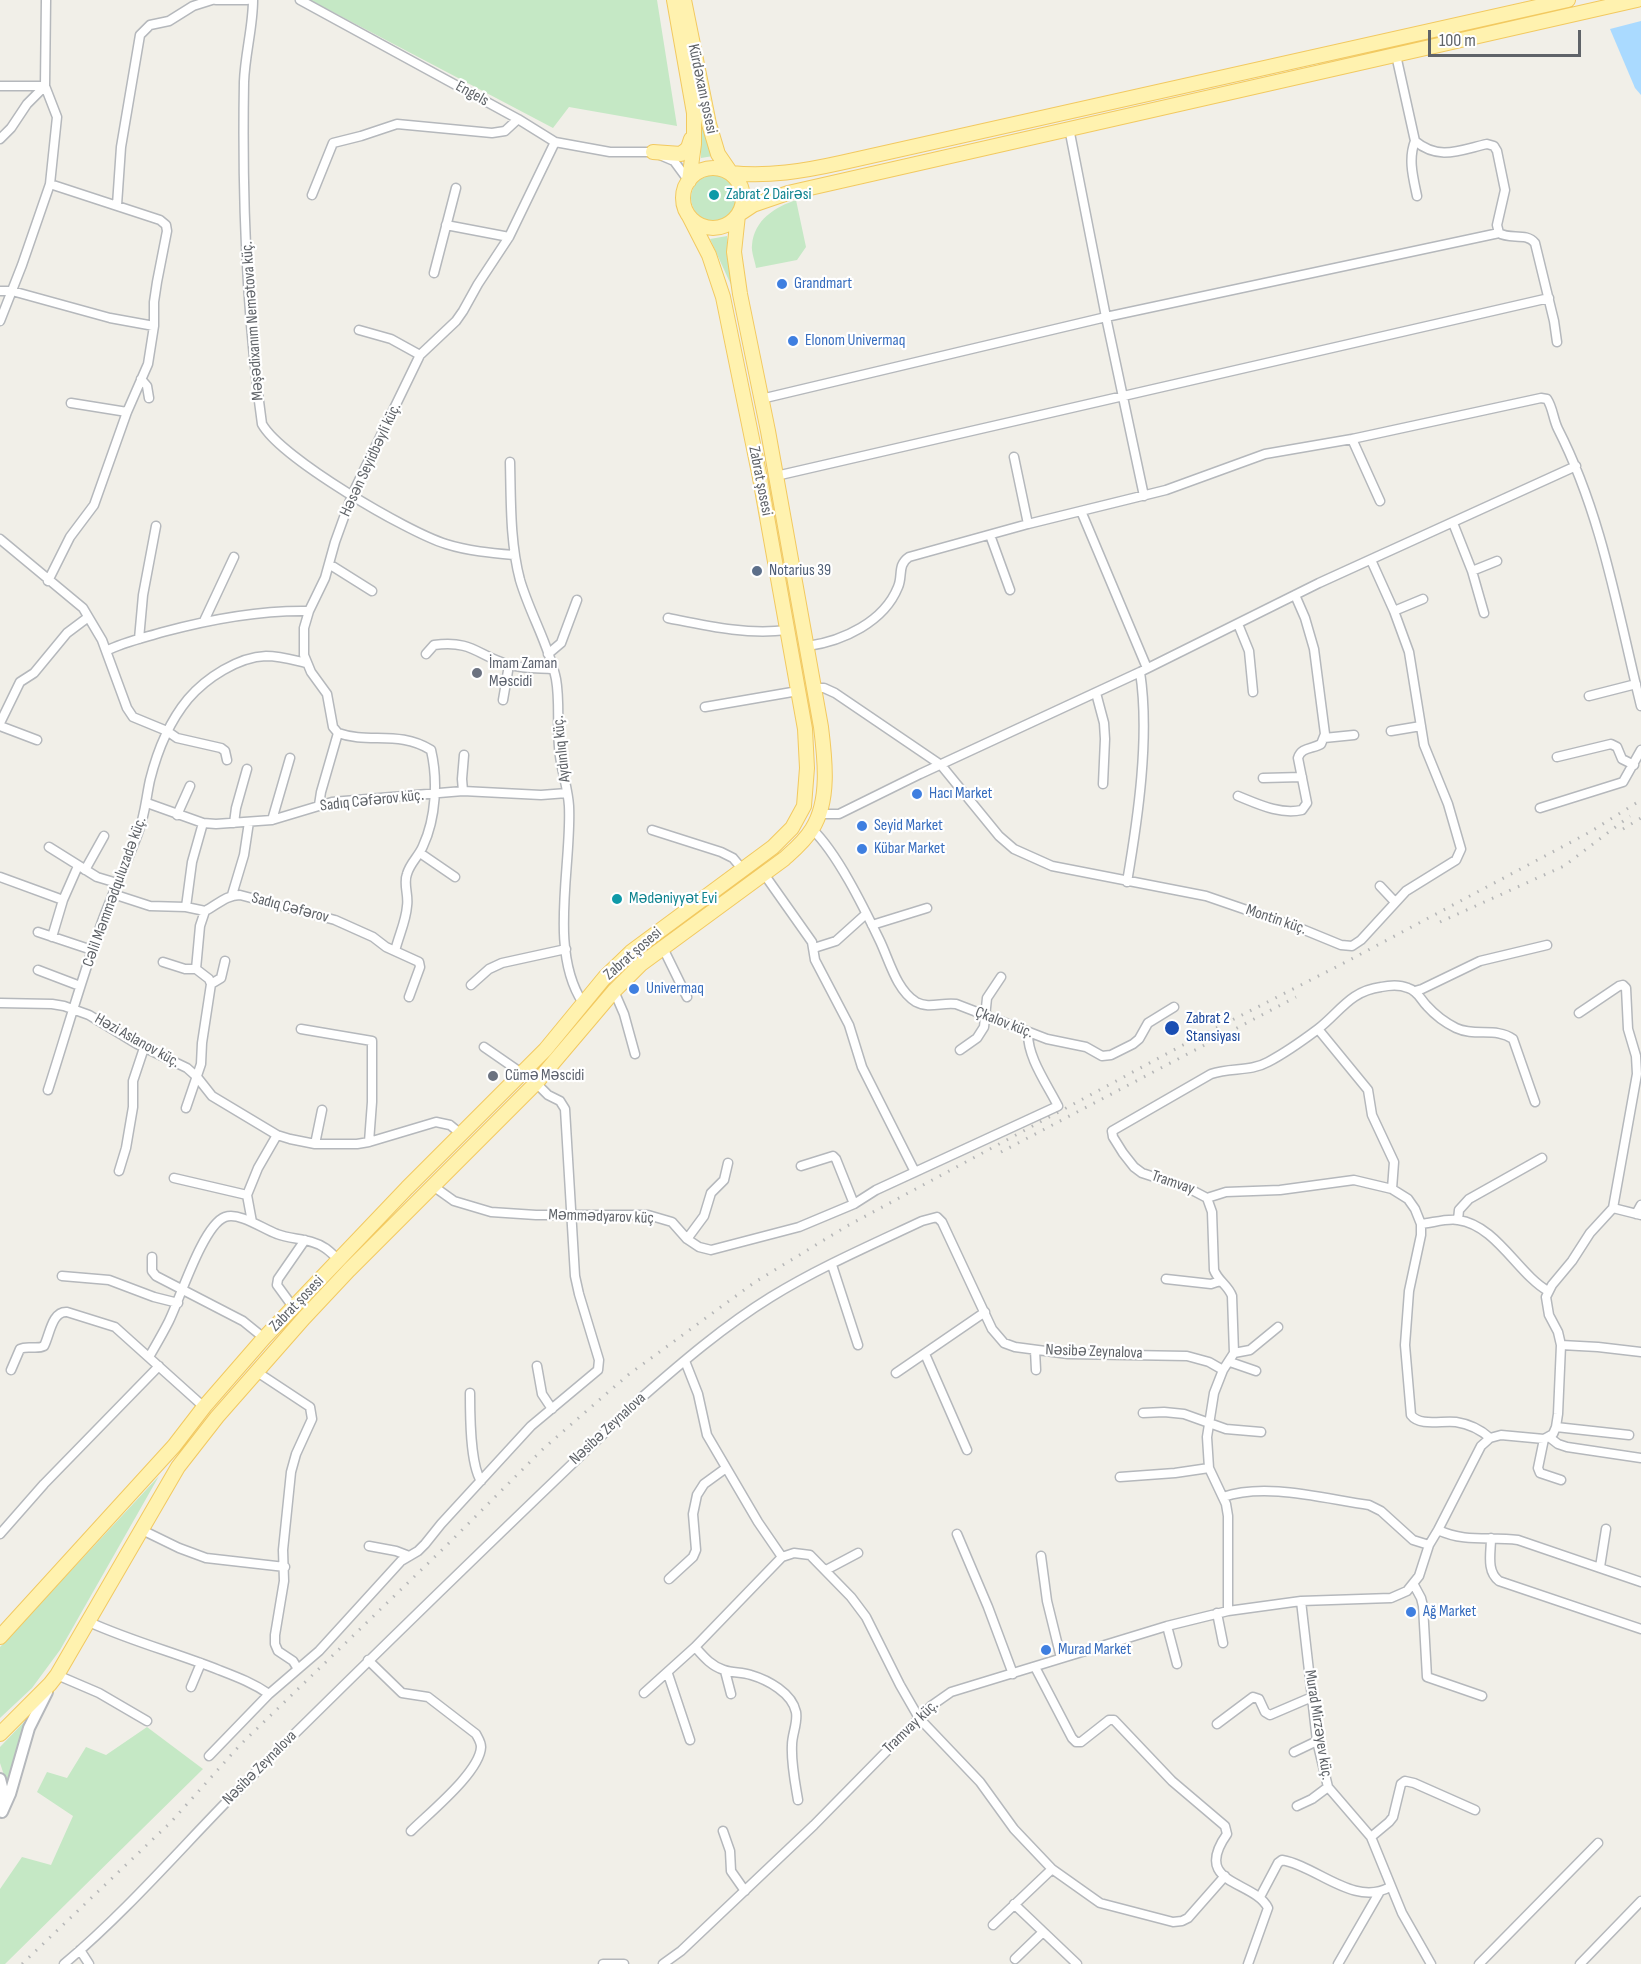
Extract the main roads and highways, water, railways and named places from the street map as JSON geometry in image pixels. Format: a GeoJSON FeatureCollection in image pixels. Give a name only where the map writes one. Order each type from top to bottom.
{"type":"FeatureCollection","features":[{"type":"Feature","properties":{"kind":"main road"},"geometry":{"type":"LineString","coordinates":[[674,0],[693,101],[694,128],[689,181],[683,198],[689,216],[704,226],[714,228],[723,226],[753,205],[788,193],[1637,0]]}},
{"type":"Feature","properties":{"kind":"main road","name":"Kürdəxanı şosesi"},"geometry":{"type":"LineString","coordinates":[[684,0],[709,124],[718,154],[731,173]]}},
{"type":"Feature","properties":{"kind":"main road"},"geometry":{"type":"LineString","coordinates":[[689,181],[695,174],[713,168],[731,173],[766,175],[824,167],[1568,0]]}},
{"type":"Feature","properties":{"kind":"main road"},"geometry":{"type":"LineString","coordinates":[[653,152],[681,154],[685,152],[694,128]]}},
{"type":"Feature","properties":{"kind":"main road"},"geometry":{"type":"LineString","coordinates":[[731,173],[737,180],[743,197],[738,215]]}},
{"type":"Feature","properties":{"kind":"main road","name":"Zabrat şosesi"},"geometry":{"type":"LineString","coordinates":[[0,1734],[54,1680],[177,1467],[257,1372],[349,1270],[536,1083],[614,991],[641,964],[764,874],[794,850],[812,829],[819,814],[823,794],[824,754],[808,646],[737,279],[734,252],[738,215]]}},
{"type":"Feature","properties":{"kind":"main road","name":"Zabrat şosesi"},"geometry":{"type":"LineString","coordinates":[[0,1637],[174,1446],[204,1407],[264,1338],[461,1134],[523,1074],[605,977],[631,952],[785,837],[801,815],[804,806],[807,746],[760,478],[723,297],[709,255],[689,216]]}},
{"type":"Feature","properties":{"kind":"main road"},"geometry":{"type":"LineString","coordinates":[[461,1134],[472,1146]]}},
{"type":"Feature","properties":{"kind":"water"},"geometry":{"type":"Polygon","coordinates":[[[1641,21],[1641,95],[1635,88],[1610,29],[1641,21]]]}},
{"type":"Feature","properties":{"kind":"railway"},"geometry":{"type":"LineString","coordinates":[[22,1964],[171,1822],[240,1745],[544,1448],[628,1375],[755,1282],[847,1226],[1183,1045],[1342,964],[1590,832],[1641,800]]}},
{"type":"Feature","properties":{"kind":"railway"},"geometry":{"type":"LineString","coordinates":[[1440,922],[1564,866],[1630,816]]}},
{"type":"Feature","properties":{"kind":"railway"},"geometry":{"type":"LineString","coordinates":[[1623,829],[1641,818]]}},
{"type":"Feature","properties":{"kind":"railway"},"geometry":{"type":"LineString","coordinates":[[1001,1152],[1296,997]]}},
{"type":"Feature","properties":{"kind":"place","name":"Zabrat 2 Dairəsi"},"geometry":{"type":"Point","coordinates":[714,195]}},
{"type":"Feature","properties":{"kind":"place","name":"Grandmart"},"geometry":{"type":"Point","coordinates":[782,284]}},
{"type":"Feature","properties":{"kind":"place","name":"Elonom Univermaq"},"geometry":{"type":"Point","coordinates":[793,341]}},
{"type":"Feature","properties":{"kind":"place","name":"Notarius 39"},"geometry":{"type":"Point","coordinates":[757,571]}},
{"type":"Feature","properties":{"kind":"place","name":"İmam Zaman Məscidi"},"geometry":{"type":"Point","coordinates":[477,673]}},
{"type":"Feature","properties":{"kind":"place","name":"Hacı Market"},"geometry":{"type":"Point","coordinates":[917,794]}},
{"type":"Feature","properties":{"kind":"place","name":"Seyid Market"},"geometry":{"type":"Point","coordinates":[862,826]}},
{"type":"Feature","properties":{"kind":"place","name":"Kübar Market"},"geometry":{"type":"Point","coordinates":[862,849]}},
{"type":"Feature","properties":{"kind":"place","name":"Mədəniyyət Evi"},"geometry":{"type":"Point","coordinates":[617,899]}},
{"type":"Feature","properties":{"kind":"place","name":"Univermaq"},"geometry":{"type":"Point","coordinates":[634,989]}},
{"type":"Feature","properties":{"kind":"place","name":"Zabrat 2 Stansiyası"},"geometry":{"type":"Point","coordinates":[1172,1028]}},
{"type":"Feature","properties":{"kind":"place","name":"Cümə Məscidi"},"geometry":{"type":"Point","coordinates":[493,1076]}},
{"type":"Feature","properties":{"kind":"place","name":"Ağ Market"},"geometry":{"type":"Point","coordinates":[1411,1612]}},
{"type":"Feature","properties":{"kind":"place","name":"Murad Market"},"geometry":{"type":"Point","coordinates":[1046,1650]}}]}
